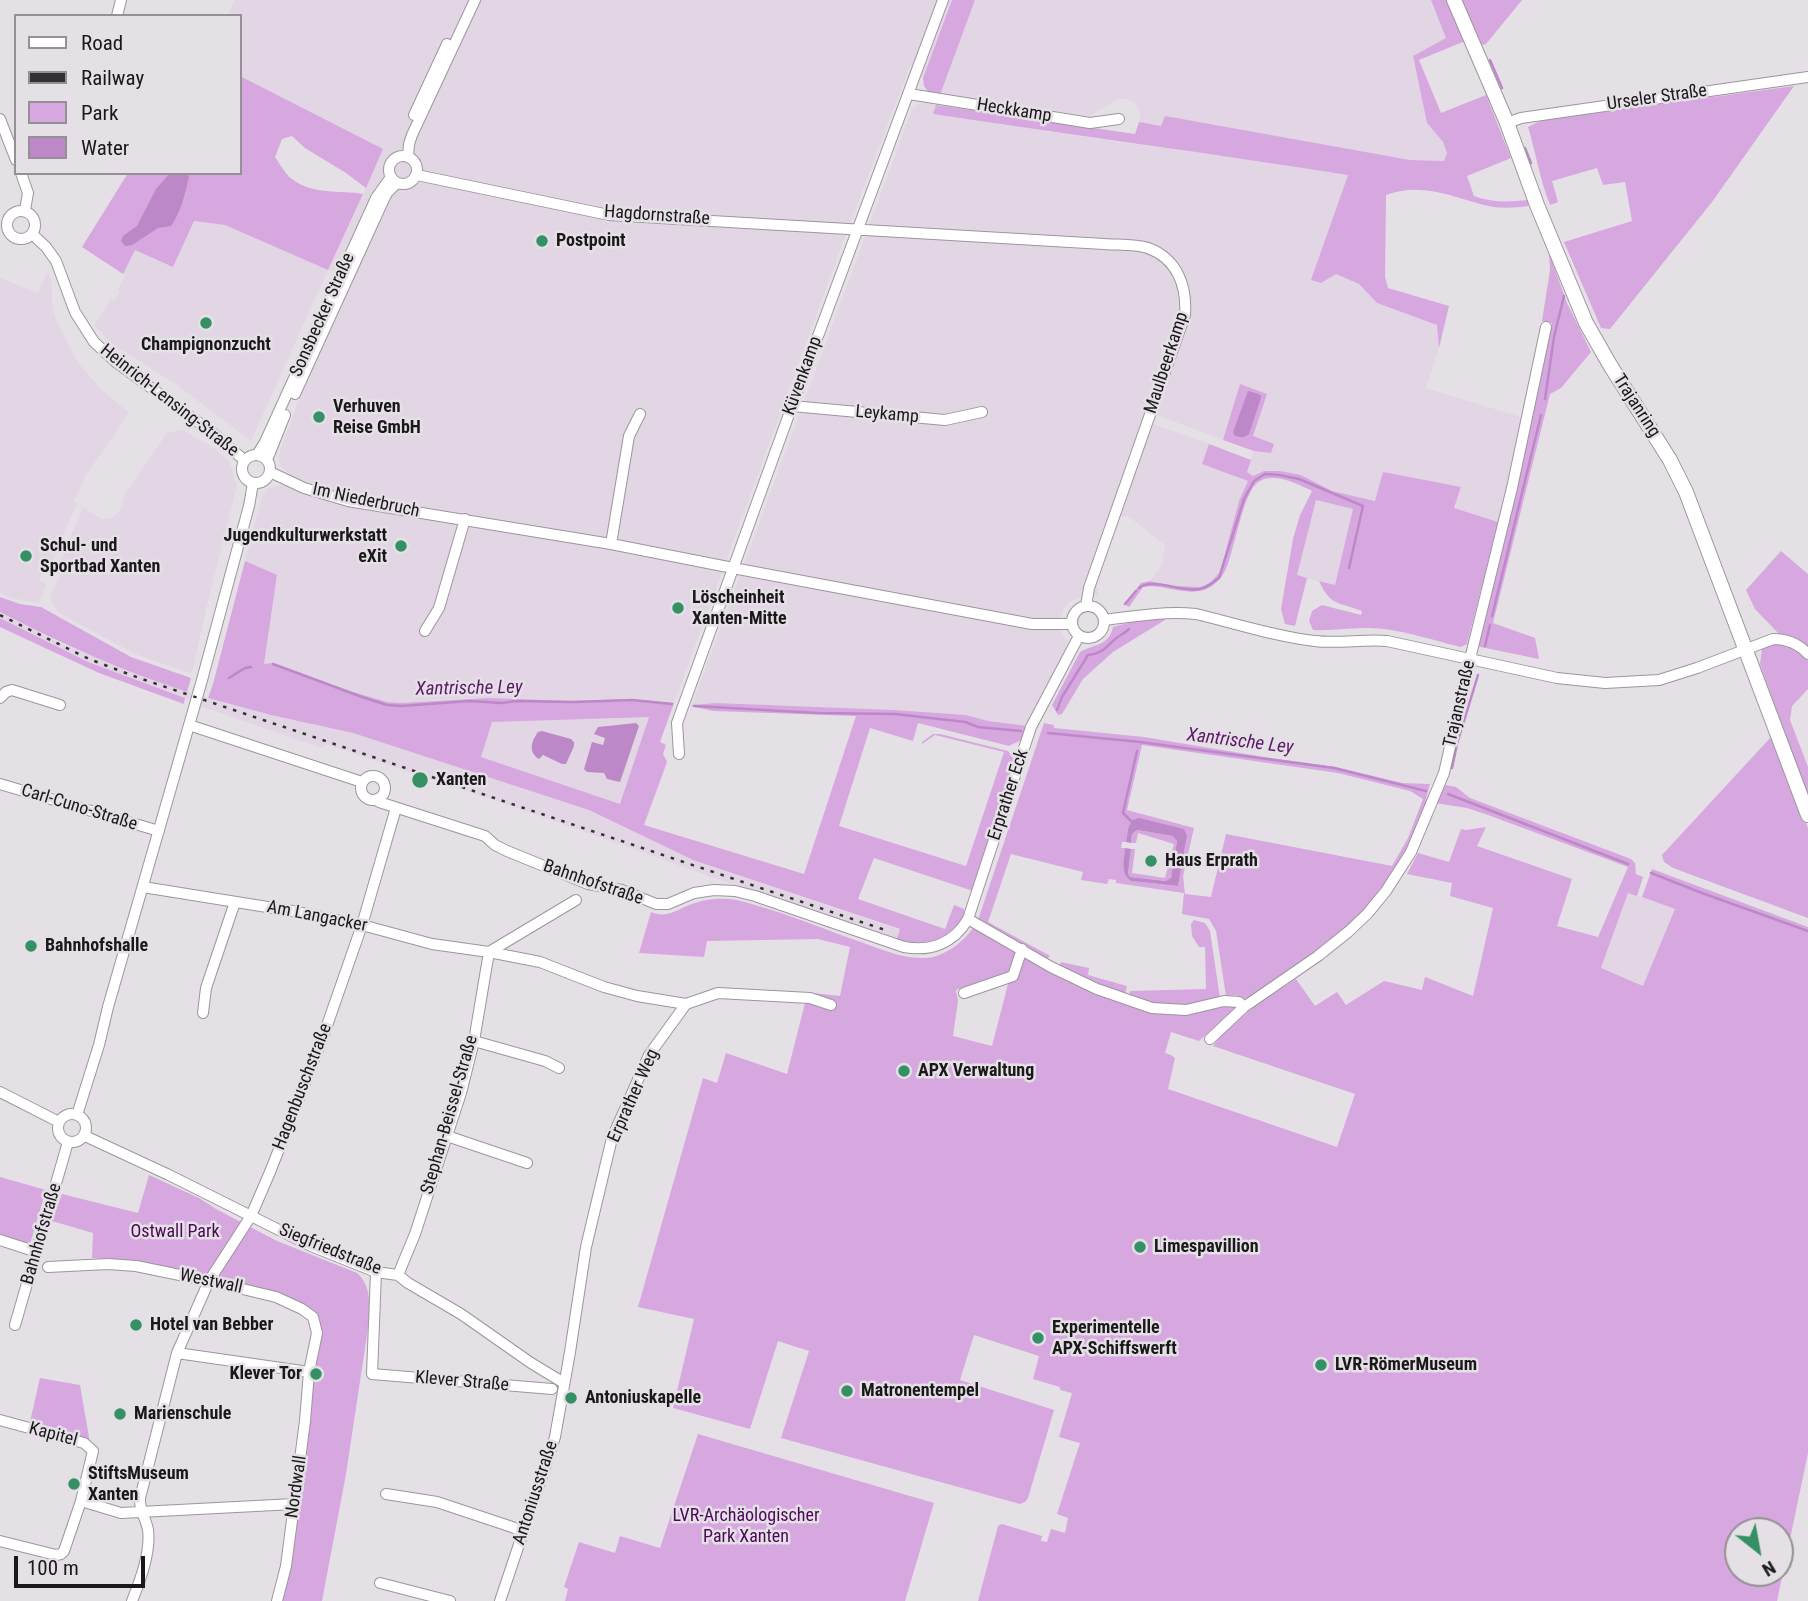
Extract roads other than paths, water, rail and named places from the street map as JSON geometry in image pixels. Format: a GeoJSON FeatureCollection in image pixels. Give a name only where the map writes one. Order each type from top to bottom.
{"type":"FeatureCollection","features":[{"type":"Feature","properties":{"kind":"main road","name":"Trajanring"},"geometry":{"type":"LineString","coordinates":[[1454,0],[1507,123],[1537,205],[1586,323],[1670,460],[1686,492],[1808,815]]}},
{"type":"Feature","properties":{"kind":"street","name":"Sonsbecker Straße"},"geometry":{"type":"LineString","coordinates":[[405,156],[402,142],[467,0]]}},
{"type":"Feature","properties":{"kind":"street","name":"Sonsbecker Straße"},"geometry":{"type":"LineString","coordinates":[[405,156],[412,135],[475,0]]}},
{"type":"Feature","properties":{"kind":"street","name":"Küvenkamp"},"geometry":{"type":"LineString","coordinates":[[680,754],[677,723],[943,0]]}},
{"type":"Feature","properties":{"kind":"street","name":"Urseler Straße"},"geometry":{"type":"LineString","coordinates":[[1507,123],[1521,118],[1808,76]]}},
{"type":"Feature","properties":{"kind":"street","name":"Heckkamp"},"geometry":{"type":"LineString","coordinates":[[909,94],[1090,123],[1119,118]]}},
{"type":"Feature","properties":{"kind":"street"},"geometry":{"type":"LineString","coordinates":[[0,119],[14,152]]}},
{"type":"Feature","properties":{"kind":"street","name":"Sonsbecker Straße"},"geometry":{"type":"LineString","coordinates":[[262,457],[265,442],[379,192],[394,180],[389,171],[390,164],[405,156]]}},
{"type":"Feature","properties":{"kind":"street"},"geometry":{"type":"LineString","coordinates":[[394,180],[409,183],[417,175],[416,164],[405,156]]}},
{"type":"Feature","properties":{"kind":"street"},"geometry":{"type":"LineString","coordinates":[[22,175],[28,193],[25,210]]}},
{"type":"Feature","properties":{"kind":"street","name":"Hagdornstraße"},"geometry":{"type":"LineString","coordinates":[[417,175],[609,215],[858,229]]}},
{"type":"Feature","properties":{"kind":"street"},"geometry":{"type":"LineString","coordinates":[[25,210],[35,220],[35,230],[24,239],[15,237],[8,231],[4,220],[16,211],[25,210]]}},
{"type":"Feature","properties":{"kind":"street","name":"Maulbeerkamp"},"geometry":{"type":"LineString","coordinates":[[858,229],[1147,248],[1164,257],[1175,268],[1183,284],[1185,315],[1089,588],[1086,606],[1075,612],[1071,624]]}},
{"type":"Feature","properties":{"kind":"street","name":"Heinrich-Lensing-Straße"},"geometry":{"type":"LineString","coordinates":[[32,234],[56,261],[75,312],[102,350],[213,433],[244,460]]}},
{"type":"Feature","properties":{"kind":"street","name":"Trajanstraße"},"geometry":{"type":"LineString","coordinates":[[1210,1039],[1244,1007],[1348,932],[1368,913],[1411,852],[1444,773],[1469,659],[1512,488],[1546,327]]}},
{"type":"Feature","properties":{"kind":"street","name":"Leykamp"},"geometry":{"type":"LineString","coordinates":[[792,406],[944,420],[982,412]]}},
{"type":"Feature","properties":{"kind":"street"},"geometry":{"type":"LineString","coordinates":[[611,544],[629,436],[640,414]]}},
{"type":"Feature","properties":{"kind":"street"},"geometry":{"type":"LineString","coordinates":[[252,455],[262,457],[270,466],[270,472],[262,482],[253,483],[246,480],[241,469],[244,460],[252,455]]}},
{"type":"Feature","properties":{"kind":"street","name":"Im Niederbruch"},"geometry":{"type":"LineString","coordinates":[[270,472],[304,488],[336,498],[611,544],[733,568]]}},
{"type":"Feature","properties":{"kind":"street"},"geometry":{"type":"LineString","coordinates":[[77,1115],[189,725],[253,483]]}},
{"type":"Feature","properties":{"kind":"street"},"geometry":{"type":"LineString","coordinates":[[425,631],[439,608],[465,519]]}},
{"type":"Feature","properties":{"kind":"street"},"geometry":{"type":"LineString","coordinates":[[733,568],[1032,624],[1071,624],[1075,633],[1084,638],[1097,636],[1104,620],[1097,609],[1086,606]]}},
{"type":"Feature","properties":{"kind":"street"},"geometry":{"type":"LineString","coordinates":[[1104,620],[1179,612],[1196,614],[1302,640],[1387,641],[1557,678],[1605,683],[1659,680],[1773,639],[1784,639],[1801,646],[1808,654]]}},
{"type":"Feature","properties":{"kind":"street","name":"Erprather Eck"},"geometry":{"type":"LineString","coordinates":[[936,946],[956,935],[968,919],[1031,727],[1079,636]]}},
{"type":"Feature","properties":{"kind":"street"},"geometry":{"type":"LineString","coordinates":[[0,698],[6,692],[14,691],[60,705]]}},
{"type":"Feature","properties":{"kind":"street"},"geometry":{"type":"LineString","coordinates":[[189,725],[362,782],[369,776],[377,777],[383,782],[384,790],[377,799]]}},
{"type":"Feature","properties":{"kind":"street","name":"Bahnhofstraße"},"geometry":{"type":"LineString","coordinates":[[362,782],[364,796],[372,800],[377,799],[396,808],[485,836],[495,845],[530,862],[589,884],[622,890],[656,904],[668,904],[704,891],[735,891],[904,947],[924,949],[936,946]]}},
{"type":"Feature","properties":{"kind":"street","name":"Carl-Cuno-Straße"},"geometry":{"type":"LineString","coordinates":[[0,784],[159,831]]}},
{"type":"Feature","properties":{"kind":"street","name":"Hagenbuschstraße"},"geometry":{"type":"LineString","coordinates":[[132,1601],[141,1578],[149,1532],[141,1512],[140,1498],[177,1353],[209,1281],[251,1216],[323,1037],[362,925],[396,808]]}},
{"type":"Feature","properties":{"kind":"street","name":"Am Langacker"},"geometry":{"type":"LineString","coordinates":[[143,887],[292,911],[362,925],[432,944],[540,962],[604,987],[637,996],[686,1004]]}},
{"type":"Feature","properties":{"kind":"street"},"geometry":{"type":"LineString","coordinates":[[489,952],[576,900]]}},
{"type":"Feature","properties":{"kind":"street"},"geometry":{"type":"LineString","coordinates":[[203,1013],[206,988],[235,902]]}},
{"type":"Feature","properties":{"kind":"street"},"geometry":{"type":"LineString","coordinates":[[968,919],[1051,967],[1097,989],[1152,1008],[1185,1010],[1224,1001],[1239,1002],[1244,1007]]}},
{"type":"Feature","properties":{"kind":"street"},"geometry":{"type":"LineString","coordinates":[[964,993],[1013,976],[1021,949]]}},
{"type":"Feature","properties":{"kind":"street","name":"Stephan-Beissel-Straße"},"geometry":{"type":"LineString","coordinates":[[398,1275],[415,1234],[461,1093],[474,1041],[489,952]]}},
{"type":"Feature","properties":{"kind":"street"},"geometry":{"type":"LineString","coordinates":[[686,1004],[718,993],[810,998],[831,1005]]}},
{"type":"Feature","properties":{"kind":"street","name":"Erprather Weg"},"geometry":{"type":"LineString","coordinates":[[564,1383],[586,1247],[612,1138],[649,1055],[686,1004]]}},
{"type":"Feature","properties":{"kind":"street"},"geometry":{"type":"LineString","coordinates":[[474,1041],[545,1061],[559,1068]]}},
{"type":"Feature","properties":{"kind":"street"},"geometry":{"type":"LineString","coordinates":[[0,1093],[60,1122]]}},
{"type":"Feature","properties":{"kind":"street"},"geometry":{"type":"LineString","coordinates":[[67,1115],[77,1115],[86,1123],[87,1132],[81,1140],[68,1142],[59,1134],[60,1122],[67,1115]]}},
{"type":"Feature","properties":{"kind":"street","name":"Siegfriedstraße"},"geometry":{"type":"LineString","coordinates":[[85,1136],[311,1246],[376,1272],[398,1275],[564,1383]]}},
{"type":"Feature","properties":{"kind":"street"},"geometry":{"type":"LineString","coordinates":[[447,1136],[527,1163]]}},
{"type":"Feature","properties":{"kind":"street","name":"Bahnhofstraße"},"geometry":{"type":"LineString","coordinates":[[15,1325],[41,1265],[37,1252],[68,1142]]}},
{"type":"Feature","properties":{"kind":"street"},"geometry":{"type":"LineString","coordinates":[[0,1240],[37,1252]]}},
{"type":"Feature","properties":{"kind":"street","name":"Westwall"},"geometry":{"type":"LineString","coordinates":[[41,1265],[122,1265],[276,1297],[313,1317],[317,1333],[309,1371]]}},
{"type":"Feature","properties":{"kind":"street","name":"Klever Straße"},"geometry":{"type":"LineString","coordinates":[[376,1272],[372,1374],[552,1389]]}},
{"type":"Feature","properties":{"kind":"street"},"geometry":{"type":"LineString","coordinates":[[177,1353],[309,1371]]}},
{"type":"Feature","properties":{"kind":"street","name":"Nordwall"},"geometry":{"type":"LineString","coordinates":[[277,1601],[286,1566],[309,1371]]}},
{"type":"Feature","properties":{"kind":"street","name":"Antoniusstraße"},"geometry":{"type":"LineString","coordinates":[[500,1601],[555,1437],[564,1383]]}},
{"type":"Feature","properties":{"kind":"street","name":"Kapitel"},"geometry":{"type":"LineString","coordinates":[[0,1420],[90,1446],[93,1451],[81,1501],[61,1554],[0,1541]]}},
{"type":"Feature","properties":{"kind":"street"},"geometry":{"type":"LineString","coordinates":[[386,1494],[437,1502],[523,1532]]}},
{"type":"Feature","properties":{"kind":"street"},"geometry":{"type":"LineString","coordinates":[[81,1501],[121,1513],[294,1504]]}},
{"type":"Feature","properties":{"kind":"street"},"geometry":{"type":"LineString","coordinates":[[380,1584],[450,1601]]}},
{"type":"Feature","properties":{"kind":"water"},"geometry":{"type":"Polygon","coordinates":[[[168,175],[189,177],[182,203],[171,226],[158,228],[132,245],[125,246],[121,241],[123,236],[137,226],[156,189],[168,175]]]}},
{"type":"Feature","properties":{"kind":"water"},"geometry":{"type":"Polygon","coordinates":[[[1248,391],[1261,396],[1249,434],[1240,437],[1233,432],[1248,391]]]}},
{"type":"Feature","properties":{"kind":"water"},"geometry":{"type":"Polygon","coordinates":[[[636,723],[639,726],[620,782],[607,779],[604,773],[587,772],[584,769],[592,742],[603,745],[605,738],[594,734],[598,727],[636,723]]]}},
{"type":"Feature","properties":{"kind":"water"},"geometry":{"type":"Polygon","coordinates":[[[538,732],[574,742],[566,764],[543,755],[539,759],[533,753],[534,739],[538,732]]]}},
{"type":"Feature","properties":{"kind":"water"},"geometry":{"type":"Polygon","coordinates":[[[1139,818],[1184,829],[1187,836],[1178,886],[1131,881],[1125,874],[1125,848],[1131,849],[1128,873],[1130,877],[1166,881],[1171,878],[1177,841],[1173,836],[1137,830],[1132,834],[1131,843],[1126,842],[1132,820],[1139,818]]]}},
{"type":"Feature","properties":{"kind":"waterway"},"geometry":{"type":"LineString","coordinates":[[1490,60],[1502,88]]}},
{"type":"Feature","properties":{"kind":"waterway"},"geometry":{"type":"LineString","coordinates":[[1525,148],[1531,163]]}},
{"type":"Feature","properties":{"kind":"waterway"},"geometry":{"type":"LineString","coordinates":[[1545,399],[1554,337],[1564,296]]}},
{"type":"Feature","properties":{"kind":"waterway"},"geometry":{"type":"LineString","coordinates":[[1492,616],[1541,415]]}},
{"type":"Feature","properties":{"kind":"waterway"},"geometry":{"type":"LineString","coordinates":[[1139,588],[1152,584],[1193,590],[1208,586],[1219,578],[1244,499],[1254,481],[1265,474],[1299,479],[1363,506],[1349,568]]}},
{"type":"Feature","properties":{"kind":"waterway"},"geometry":{"type":"LineString","coordinates":[[1125,604],[1136,591]]}},
{"type":"Feature","properties":{"kind":"waterway"},"geometry":{"type":"LineString","coordinates":[[1485,646],[1490,625]]}},
{"type":"Feature","properties":{"kind":"waterway"},"geometry":{"type":"LineString","coordinates":[[1057,710],[1088,655],[1103,650],[1129,629]]}},
{"type":"Feature","properties":{"kind":"waterway","name":"Xantrische Ley"},"geometry":{"type":"LineString","coordinates":[[273,664],[387,705],[469,701],[502,703],[632,700],[672,704]]}},
{"type":"Feature","properties":{"kind":"waterway","name":"Xantrische Ley"},"geometry":{"type":"LineString","coordinates":[[229,678],[251,667]]}},
{"type":"Feature","properties":{"kind":"waterway"},"geometry":{"type":"LineString","coordinates":[[1452,768],[1478,675]]}},
{"type":"Feature","properties":{"kind":"waterway","name":"Xantrische Ley"},"geometry":{"type":"LineString","coordinates":[[694,706],[895,714],[1021,731]]}},
{"type":"Feature","properties":{"kind":"waterway","name":"Xantrische Ley"},"geometry":{"type":"LineString","coordinates":[[1048,733],[1140,742],[1334,768],[1426,791]]}},
{"type":"Feature","properties":{"kind":"waterway"},"geometry":{"type":"LineString","coordinates":[[1132,822],[1123,813],[1137,751]]}},
{"type":"Feature","properties":{"kind":"waterway","name":"Xantrische Ley"},"geometry":{"type":"LineString","coordinates":[[1448,794],[1628,864]]}},
{"type":"Feature","properties":{"kind":"waterway","name":"Xantrische Ley"},"geometry":{"type":"LineString","coordinates":[[1651,873],[1808,931]]}},
{"type":"Feature","properties":{"kind":"railway"},"geometry":{"type":"LineString","coordinates":[[0,615],[89,659],[139,678],[888,931]]}},
{"type":"Feature","properties":{"kind":"place","name":"Postpoint"},"geometry":{"type":"Point","coordinates":[542,241]}},
{"type":"Feature","properties":{"kind":"place","name":"Champignonzucht"},"geometry":{"type":"Point","coordinates":[206,323]}},
{"type":"Feature","properties":{"kind":"place","name":"Verhuven Reise GmbH"},"geometry":{"type":"Point","coordinates":[319,417]}},
{"type":"Feature","properties":{"kind":"place","name":"Jugendkulturwerkstatt eXit"},"geometry":{"type":"Point","coordinates":[401,546]}},
{"type":"Feature","properties":{"kind":"place","name":"Schul- und Sportbad Xanten"},"geometry":{"type":"Point","coordinates":[26,556]}},
{"type":"Feature","properties":{"kind":"place","name":"Löscheinheit Xanten-Mitte"},"geometry":{"type":"Point","coordinates":[678,608]}},
{"type":"Feature","properties":{"kind":"place","name":"Xanten"},"geometry":{"type":"Point","coordinates":[420,780]}},
{"type":"Feature","properties":{"kind":"place","name":"Haus Erprath"},"geometry":{"type":"Point","coordinates":[1151,861]}},
{"type":"Feature","properties":{"kind":"place","name":"Bahnhofshalle"},"geometry":{"type":"Point","coordinates":[31,946]}},
{"type":"Feature","properties":{"kind":"place","name":"APX Verwaltung"},"geometry":{"type":"Point","coordinates":[904,1071]}},
{"type":"Feature","properties":{"kind":"place","name":"Limespavillion"},"geometry":{"type":"Point","coordinates":[1140,1247]}},
{"type":"Feature","properties":{"kind":"place","name":"Hotel van Bebber"},"geometry":{"type":"Point","coordinates":[136,1325]}},
{"type":"Feature","properties":{"kind":"place","name":"Experimentelle APX-Schiffswerft"},"geometry":{"type":"Point","coordinates":[1038,1338]}},
{"type":"Feature","properties":{"kind":"place","name":"LVR-RömerMuseum"},"geometry":{"type":"Point","coordinates":[1321,1365]}},
{"type":"Feature","properties":{"kind":"place","name":"Klever Tor"},"geometry":{"type":"Point","coordinates":[316,1374]}},
{"type":"Feature","properties":{"kind":"place","name":"Matronentempel"},"geometry":{"type":"Point","coordinates":[847,1391]}},
{"type":"Feature","properties":{"kind":"place","name":"Antoniuskapelle"},"geometry":{"type":"Point","coordinates":[571,1398]}},
{"type":"Feature","properties":{"kind":"place","name":"Marienschule"},"geometry":{"type":"Point","coordinates":[120,1414]}},
{"type":"Feature","properties":{"kind":"place","name":"StiftsMuseum Xanten"},"geometry":{"type":"Point","coordinates":[74,1484]}},
{"type":"Feature","properties":{"kind":"park label","name":"Ostwall Park"},"geometry":{"type":"Point","coordinates":[175,1232]}},
{"type":"Feature","properties":{"kind":"park label","name":"LVR-Archäologischer Park Xanten"},"geometry":{"type":"Point","coordinates":[746,1526]}}]}
